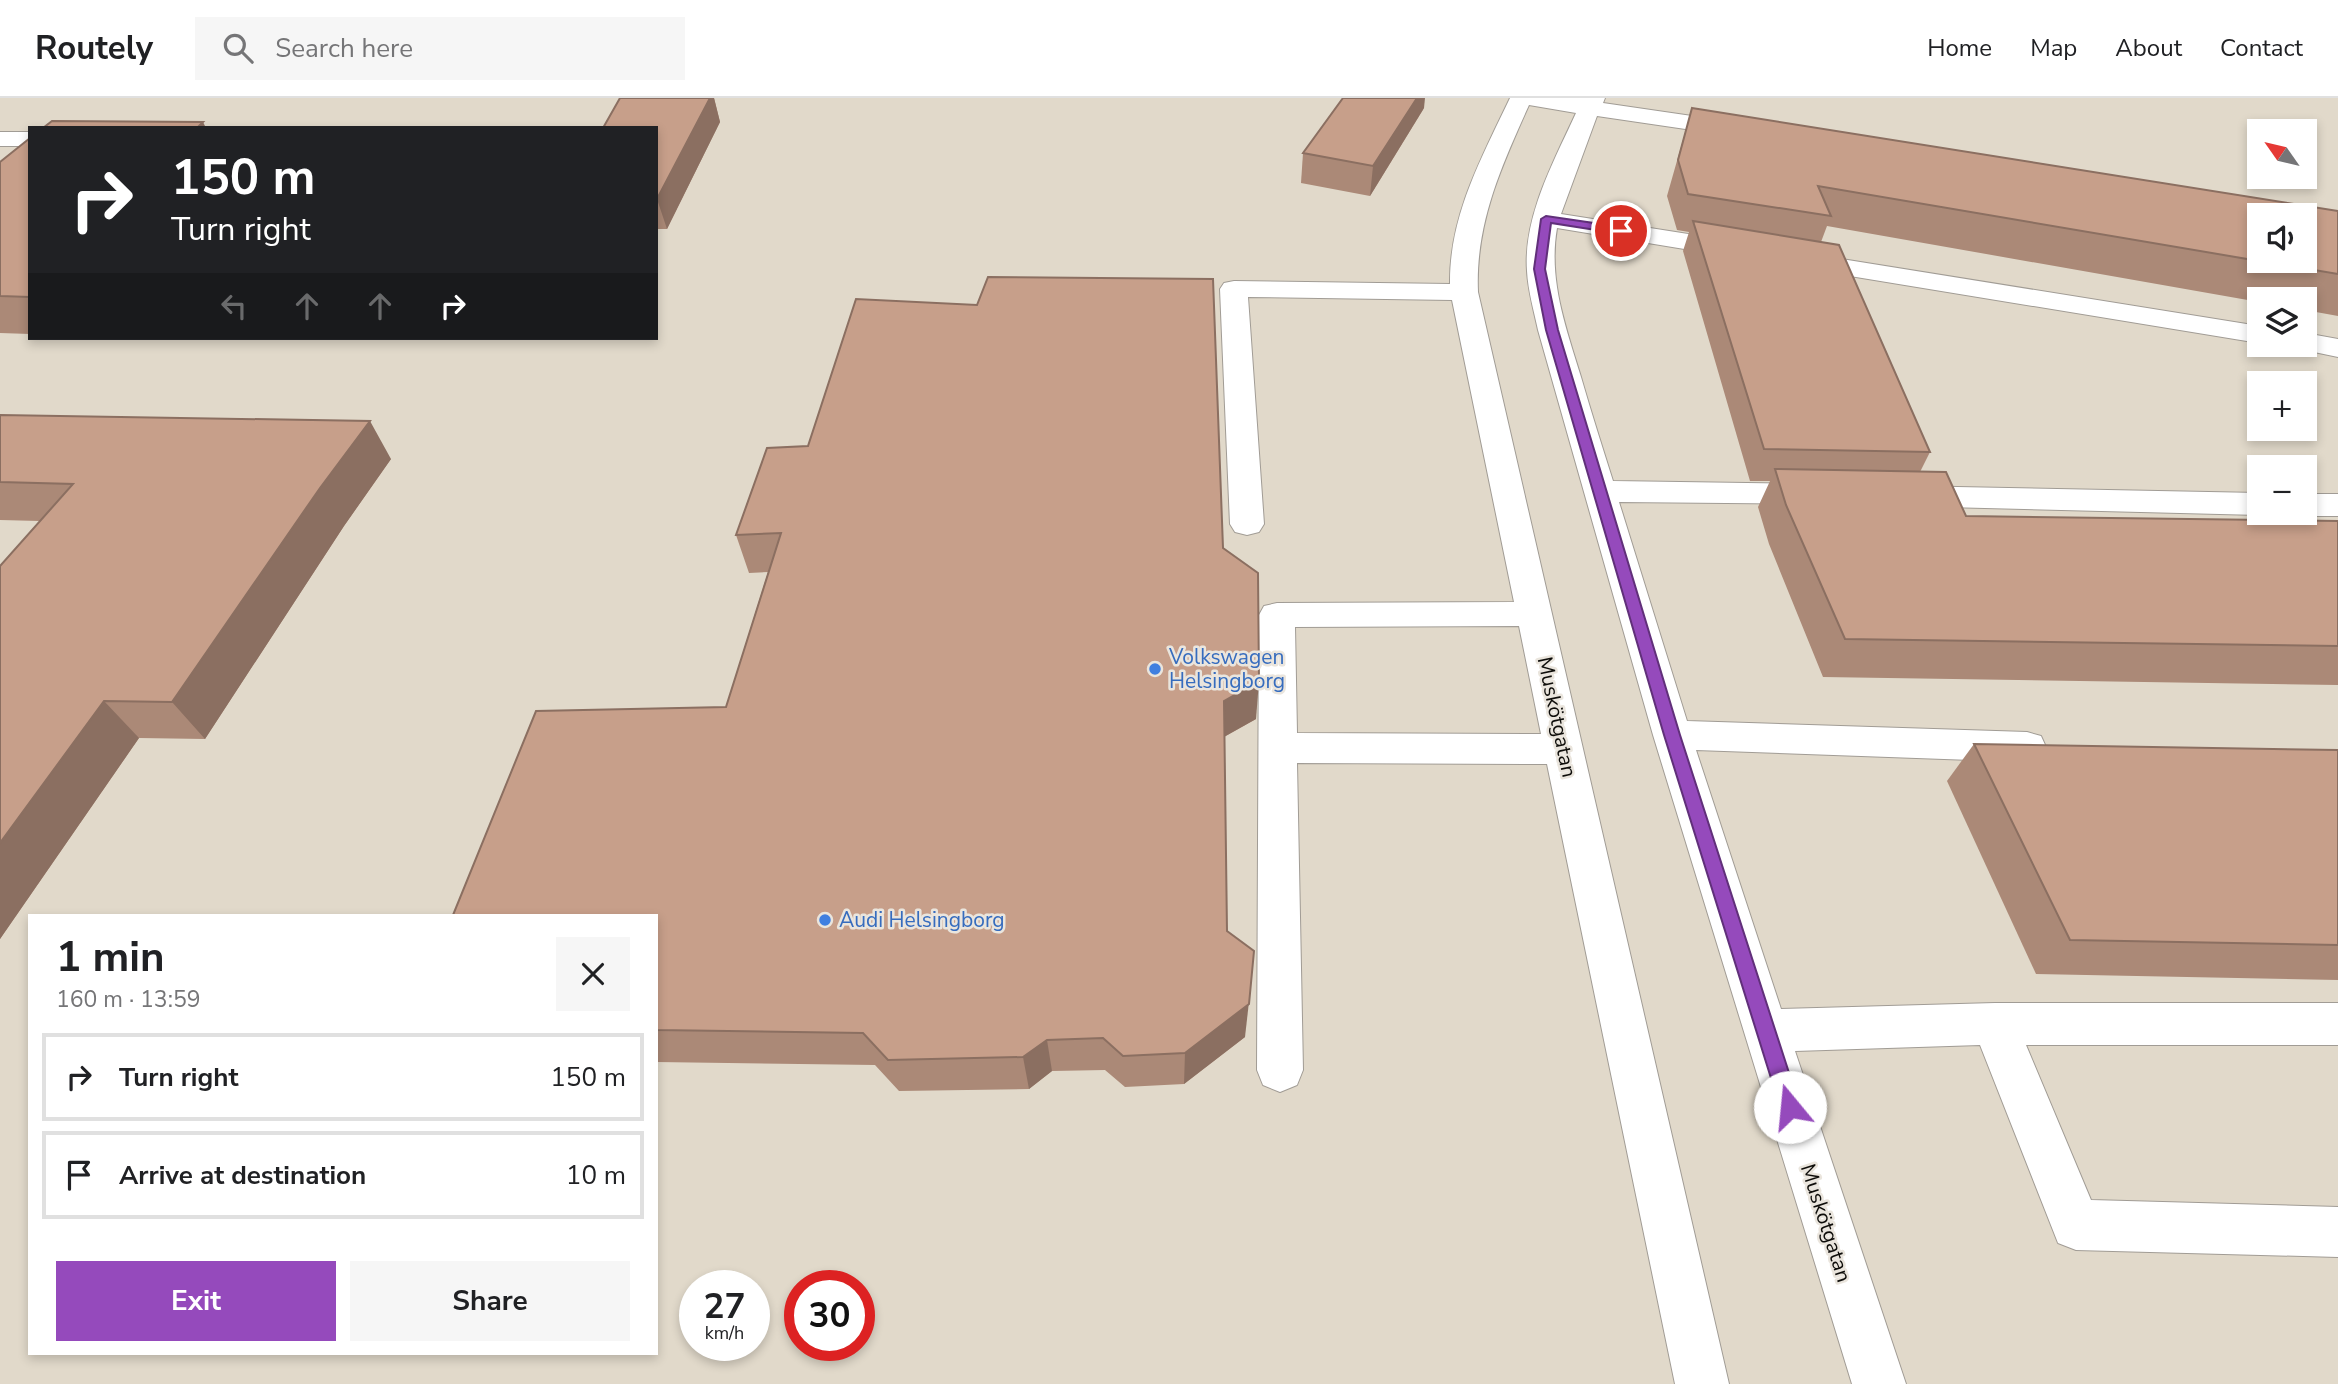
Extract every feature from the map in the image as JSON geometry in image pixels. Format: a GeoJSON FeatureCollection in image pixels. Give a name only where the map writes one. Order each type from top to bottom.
{"type":"FeatureCollection","features":[{"type":"Feature","properties":{"kind":"street"},"geometry":{"type":"LineString","coordinates":[[1522,98],[1592,103],[1761,134]]}},
{"type":"Feature","properties":{"kind":"street","name":"Muskötgatan"},"geometry":{"type":"LineString","coordinates":[[1522,98],[1473,204],[1461,270],[1464,292],[1702,1384]]}},
{"type":"Feature","properties":{"kind":"street","name":"Muskötgatan"},"geometry":{"type":"LineString","coordinates":[[1592,103],[1554,191],[1546,219],[1540,269],[1552,330],[1672,735],[1879,1384]]}},
{"type":"Feature","properties":{"kind":"street"},"geometry":{"type":"LineString","coordinates":[[0,139],[28,139]]}},
{"type":"Feature","properties":{"kind":"street"},"geometry":{"type":"LineString","coordinates":[[1546,219],[2247,333]]}},
{"type":"Feature","properties":{"kind":"street"},"geometry":{"type":"LineString","coordinates":[[1247,524],[1234,289],[1464,292]]}},
{"type":"Feature","properties":{"kind":"street"},"geometry":{"type":"LineString","coordinates":[[2317,344],[2338,348]]}},
{"type":"Feature","properties":{"kind":"street"},"geometry":{"type":"LineString","coordinates":[[1600,491],[2247,504]]}},
{"type":"Feature","properties":{"kind":"street"},"geometry":{"type":"LineString","coordinates":[[2317,505],[2338,505]]}},
{"type":"Feature","properties":{"kind":"street"},"geometry":{"type":"LineString","coordinates":[[1280,1070],[1277,615],[1535,614]]}},
{"type":"Feature","properties":{"kind":"street"},"geometry":{"type":"LineString","coordinates":[[1672,735],[2055,747]]}},
{"type":"Feature","properties":{"kind":"street"},"geometry":{"type":"LineString","coordinates":[[1278,748],[1563,748]]}},
{"type":"Feature","properties":{"kind":"street"},"geometry":{"type":"LineString","coordinates":[[1766,1029],[1800,1031],[1995,1024],[2338,1024]]}},
{"type":"Feature","properties":{"kind":"street"},"geometry":{"type":"LineString","coordinates":[[1995,1024],[2076,1225],[2338,1232]]}},
{"type":"Feature","properties":{"kind":"shaded area"},"geometry":{"type":"Polygon","coordinates":[[[0,98],[2338,98],[2338,1384],[0,1384],[0,98]]]}},
{"type":"Feature","properties":{"kind":"building"},"geometry":{"type":"Polygon","coordinates":[[[620,98],[710,98],[658,197],[658,126],[604,126],[620,98]]]}},
{"type":"Feature","properties":{"kind":"building"},"geometry":{"type":"Polygon","coordinates":[[[1343,98],[1417,98],[1373,166],[1303,153],[1343,98]]]}},
{"type":"Feature","properties":{"kind":"building"},"geometry":{"type":"Polygon","coordinates":[[[1692,108],[2288,203],[2247,203],[2247,259],[1818,186],[1831,216],[1688,194],[1678,160],[1692,108]]]}},
{"type":"Feature","properties":{"kind":"building"},"geometry":{"type":"Polygon","coordinates":[[[52,121],[203,122],[199,126],[46,126],[52,121]]]}},
{"type":"Feature","properties":{"kind":"building"},"geometry":{"type":"Polygon","coordinates":[[[28,140],[28,297],[0,296],[0,162],[28,140]]]}},
{"type":"Feature","properties":{"kind":"building"},"geometry":{"type":"Polygon","coordinates":[[[2317,208],[2338,211],[2338,274],[2317,270],[2317,208]]]}},
{"type":"Feature","properties":{"kind":"building"},"geometry":{"type":"Polygon","coordinates":[[[1693,221],[1839,245],[1930,452],[1764,449],[1693,221]]]}},
{"type":"Feature","properties":{"kind":"building"},"geometry":{"type":"Polygon","coordinates":[[[988,277],[1213,279],[1223,548],[1258,573],[1259,681],[1224,701],[1227,931],[1254,951],[1249,1004],[1185,1053],[1123,1056],[1103,1038],[1047,1040],[1023,1057],[888,1060],[863,1033],[658,1030],[658,914],[453,914],[536,711],[726,707],[781,533],[736,535],[767,448],[808,446],[856,299],[977,305],[988,277]]]}},
{"type":"Feature","properties":{"kind":"building"},"geometry":{"type":"Polygon","coordinates":[[[0,415],[370,421],[320,488],[172,702],[104,701],[0,843],[0,566],[73,484],[0,482],[0,415]]]}},
{"type":"Feature","properties":{"kind":"building"},"geometry":{"type":"Polygon","coordinates":[[[1775,469],[1946,472],[1966,516],[2247,520],[2247,525],[2317,525],[2317,521],[2338,521],[2338,646],[1845,639],[1786,505],[1775,469]]]}},
{"type":"Feature","properties":{"kind":"building"},"geometry":{"type":"Polygon","coordinates":[[[1974,744],[2338,750],[2338,945],[2070,940],[1974,744]]]}},
{"type":"Feature","properties":{"kind":"place","name":"Volkswagen Helsingborg"},"geometry":{"type":"Point","coordinates":[1155,669]}},
{"type":"Feature","properties":{"kind":"place","name":"Audi Helsingborg"},"geometry":{"type":"Point","coordinates":[825,920]}},
{"type":"Feature","properties":{"kind":"route"},"geometry":{"type":"LineString","coordinates":[[1621,231],[1546,219],[1540,269],[1552,330],[1672,735],[1790,1107]]}}]}
